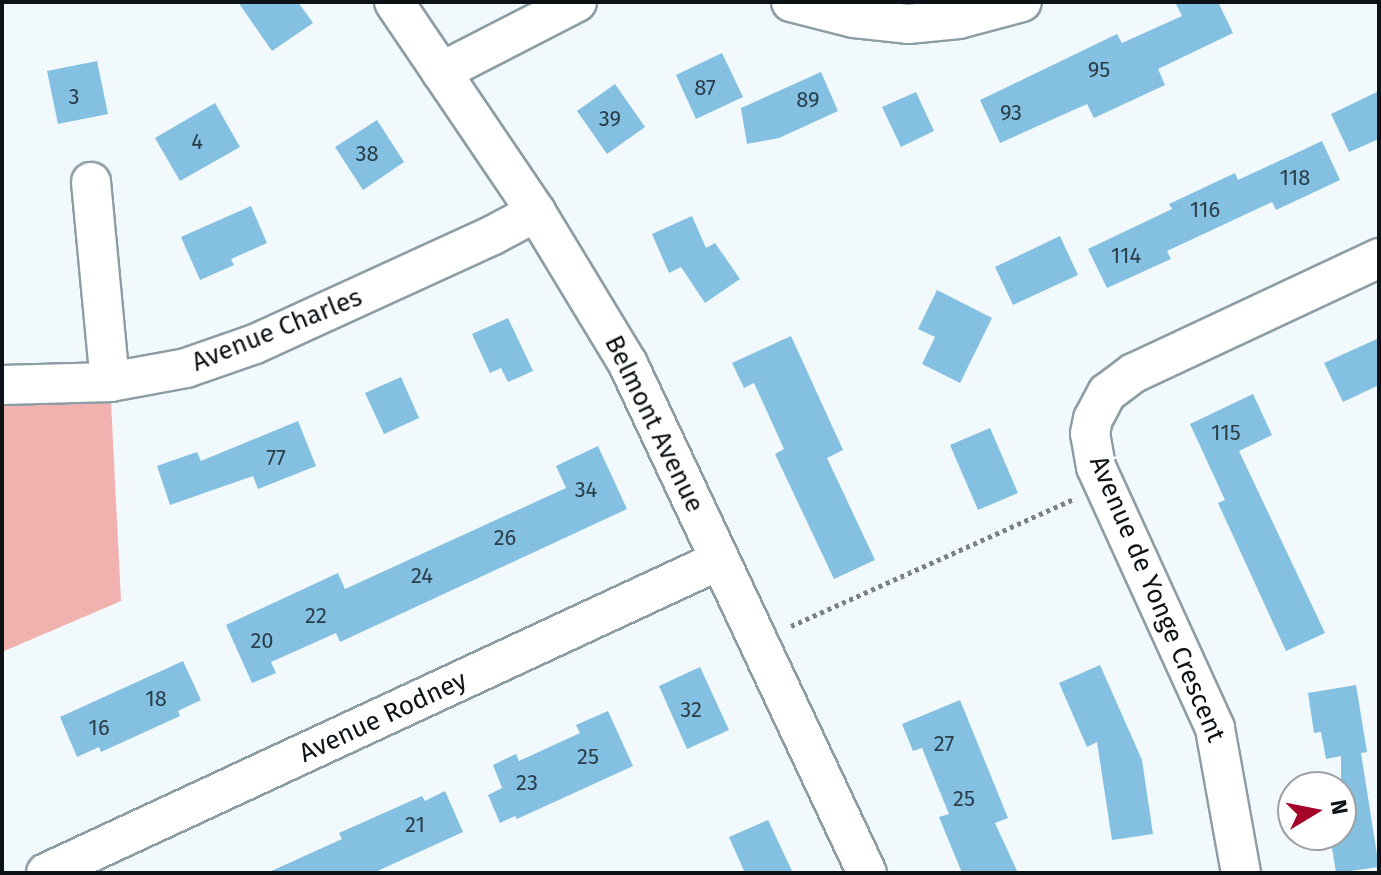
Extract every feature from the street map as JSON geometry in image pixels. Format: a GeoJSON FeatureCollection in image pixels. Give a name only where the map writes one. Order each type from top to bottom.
{"type":"FeatureCollection","features":[{"type":"Feature","properties":{"kind":"street","name":"Belmont Avenue"},"geometry":{"type":"LineString","coordinates":[[394,2],[536,212],[628,364],[867,873]]}},
{"type":"Feature","properties":{"kind":"street"},"geometry":{"type":"LineString","coordinates":[[441,72],[577,2]]}},
{"type":"Feature","properties":{"kind":"street"},"geometry":{"type":"LineString","coordinates":[[791,2],[854,18],[908,24],[959,19],[1022,2]]}},
{"type":"Feature","properties":{"kind":"street"},"geometry":{"type":"LineString","coordinates":[[91,182],[110,382]]}},
{"type":"Feature","properties":{"kind":"street","name":"Avenue Charles"},"geometry":{"type":"LineString","coordinates":[[2,385],[110,382],[186,368],[255,344],[493,235],[536,212]]}},
{"type":"Feature","properties":{"kind":"street","name":"Avenue de Yonge Crescent"},"geometry":{"type":"LineString","coordinates":[[1241,873],[1222,752],[1215,728],[1096,467],[1091,449],[1093,419],[1107,393],[1134,373],[1379,258]]}},
{"type":"Feature","properties":{"kind":"street","name":"Avenue Rodney"},"geometry":{"type":"LineString","coordinates":[[46,873],[720,560]]}},
{"type":"Feature","properties":{"kind":"path"},"geometry":{"type":"LineString","coordinates":[[788,627],[1086,494]]}},
{"type":"Feature","properties":{"kind":"shaded area"},"geometry":{"type":"Polygon","coordinates":[[[110,382],[121,601],[2,652],[2,385],[110,382]]]}},
{"type":"Feature","properties":{"kind":"building"},"geometry":{"type":"Polygon","coordinates":[[[238,2],[298,2],[313,23],[272,51],[238,2]]]}},
{"type":"Feature","properties":{"kind":"building"},"geometry":{"type":"Polygon","coordinates":[[[1175,2],[1218,2],[1233,33],[1158,69],[1165,85],[1094,118],[1087,104],[1000,143],[980,100],[1117,34],[1122,43],[1182,16],[1175,2]]]}},
{"type":"Feature","properties":{"kind":"building"},"geometry":{"type":"Polygon","coordinates":[[[722,53],[743,97],[696,119],[676,75],[722,53]]]}},
{"type":"Feature","properties":{"kind":"building"},"geometry":{"type":"Polygon","coordinates":[[[97,61],[108,114],[58,124],[47,71],[97,61]]]}},
{"type":"Feature","properties":{"kind":"building"},"geometry":{"type":"Polygon","coordinates":[[[821,72],[838,111],[779,138],[747,144],[741,108],[821,72]]]}},
{"type":"Feature","properties":{"kind":"building"},"geometry":{"type":"Polygon","coordinates":[[[615,84],[645,127],[607,154],[577,111],[615,84]]]}},
{"type":"Feature","properties":{"kind":"building"},"geometry":{"type":"Polygon","coordinates":[[[1379,91],[1379,139],[1349,152],[1331,114],[1379,91]]]}},
{"type":"Feature","properties":{"kind":"building"},"geometry":{"type":"Polygon","coordinates":[[[916,92],[934,131],[901,147],[882,107],[916,92]]]}},
{"type":"Feature","properties":{"kind":"building"},"geometry":{"type":"Polygon","coordinates":[[[215,103],[240,147],[180,181],[155,138],[215,103]]]}},
{"type":"Feature","properties":{"kind":"building"},"geometry":{"type":"Polygon","coordinates":[[[377,120],[404,162],[363,190],[335,147],[377,120]]]}},
{"type":"Feature","properties":{"kind":"building"},"geometry":{"type":"Polygon","coordinates":[[[1322,141],[1340,180],[1276,210],[1272,202],[1167,251],[1171,259],[1107,288],[1088,249],[1172,209],[1169,204],[1235,173],[1238,180],[1322,141]]]}},
{"type":"Feature","properties":{"kind":"building"},"geometry":{"type":"Polygon","coordinates":[[[251,206],[267,243],[231,259],[234,265],[200,280],[181,237],[251,206]]]}},
{"type":"Feature","properties":{"kind":"building"},"geometry":{"type":"Polygon","coordinates":[[[692,216],[706,248],[715,243],[740,279],[705,303],[681,267],[669,273],[652,234],[692,216]]]}},
{"type":"Feature","properties":{"kind":"building"},"geometry":{"type":"Polygon","coordinates":[[[1060,236],[1078,275],[1013,305],[995,267],[1060,236]]]}},
{"type":"Feature","properties":{"kind":"building"},"geometry":{"type":"Polygon","coordinates":[[[937,290],[992,318],[960,383],[922,364],[935,337],[918,329],[937,290]]]}},
{"type":"Feature","properties":{"kind":"building"},"geometry":{"type":"Polygon","coordinates":[[[508,318],[533,371],[508,382],[501,368],[490,373],[472,334],[508,318]]]}},
{"type":"Feature","properties":{"kind":"building"},"geometry":{"type":"Polygon","coordinates":[[[791,336],[843,450],[827,458],[875,560],[834,579],[775,454],[784,449],[754,383],[744,388],[732,363],[791,336]]]}},
{"type":"Feature","properties":{"kind":"building"},"geometry":{"type":"Polygon","coordinates":[[[1379,338],[1379,385],[1343,402],[1324,363],[1379,338]]]}},
{"type":"Feature","properties":{"kind":"building"},"geometry":{"type":"Polygon","coordinates":[[[401,377],[419,418],[384,434],[365,393],[401,377]]]}},
{"type":"Feature","properties":{"kind":"building"},"geometry":{"type":"Polygon","coordinates":[[[1253,394],[1272,435],[1239,451],[1325,633],[1286,651],[1218,503],[1225,500],[1190,424],[1253,394]]]}},
{"type":"Feature","properties":{"kind":"building"},"geometry":{"type":"Polygon","coordinates":[[[298,421],[316,466],[258,489],[253,476],[170,505],[157,466],[197,452],[201,461],[298,421]]]}},
{"type":"Feature","properties":{"kind":"building"},"geometry":{"type":"Polygon","coordinates":[[[990,428],[1018,493],[978,510],[950,445],[990,428]]]}},
{"type":"Feature","properties":{"kind":"building"},"geometry":{"type":"Polygon","coordinates":[[[598,446],[627,509],[340,642],[336,633],[271,662],[276,673],[252,683],[226,625],[338,573],[345,589],[566,488],[556,466],[598,446]]]}},
{"type":"Feature","properties":{"kind":"building"},"geometry":{"type":"Polygon","coordinates":[[[183,661],[201,700],[178,711],[180,716],[101,752],[99,747],[77,757],[60,717],[183,661]]]}},
{"type":"Feature","properties":{"kind":"building"},"geometry":{"type":"Polygon","coordinates":[[[1100,665],[1142,760],[1153,834],[1112,840],[1097,742],[1087,747],[1059,683],[1100,665]]]}},
{"type":"Feature","properties":{"kind":"building"},"geometry":{"type":"Polygon","coordinates":[[[700,667],[729,730],[687,749],[659,686],[700,667]]]}},
{"type":"Feature","properties":{"kind":"building"},"geometry":{"type":"Polygon","coordinates":[[[1356,685],[1367,752],[1361,753],[1379,867],[1336,873],[1333,851],[1357,851],[1357,771],[1341,771],[1341,756],[1326,759],[1321,732],[1314,733],[1308,693],[1356,685]]]}},
{"type":"Feature","properties":{"kind":"building"},"geometry":{"type":"Polygon","coordinates":[[[960,700],[1008,818],[995,823],[1018,873],[962,873],[939,817],[949,814],[922,748],[913,751],[902,724],[960,700]]]}},
{"type":"Feature","properties":{"kind":"building"},"geometry":{"type":"Polygon","coordinates":[[[608,711],[633,766],[517,819],[515,816],[500,823],[488,795],[502,788],[493,765],[516,754],[519,761],[580,733],[576,725],[608,711]]]}},
{"type":"Feature","properties":{"kind":"building"},"geometry":{"type":"Polygon","coordinates":[[[445,791],[463,832],[373,873],[267,873],[342,839],[339,833],[422,796],[425,801],[445,791]]]}},
{"type":"Feature","properties":{"kind":"building"},"geometry":{"type":"Polygon","coordinates":[[[768,820],[793,873],[745,873],[729,837],[768,820]]]}}]}
